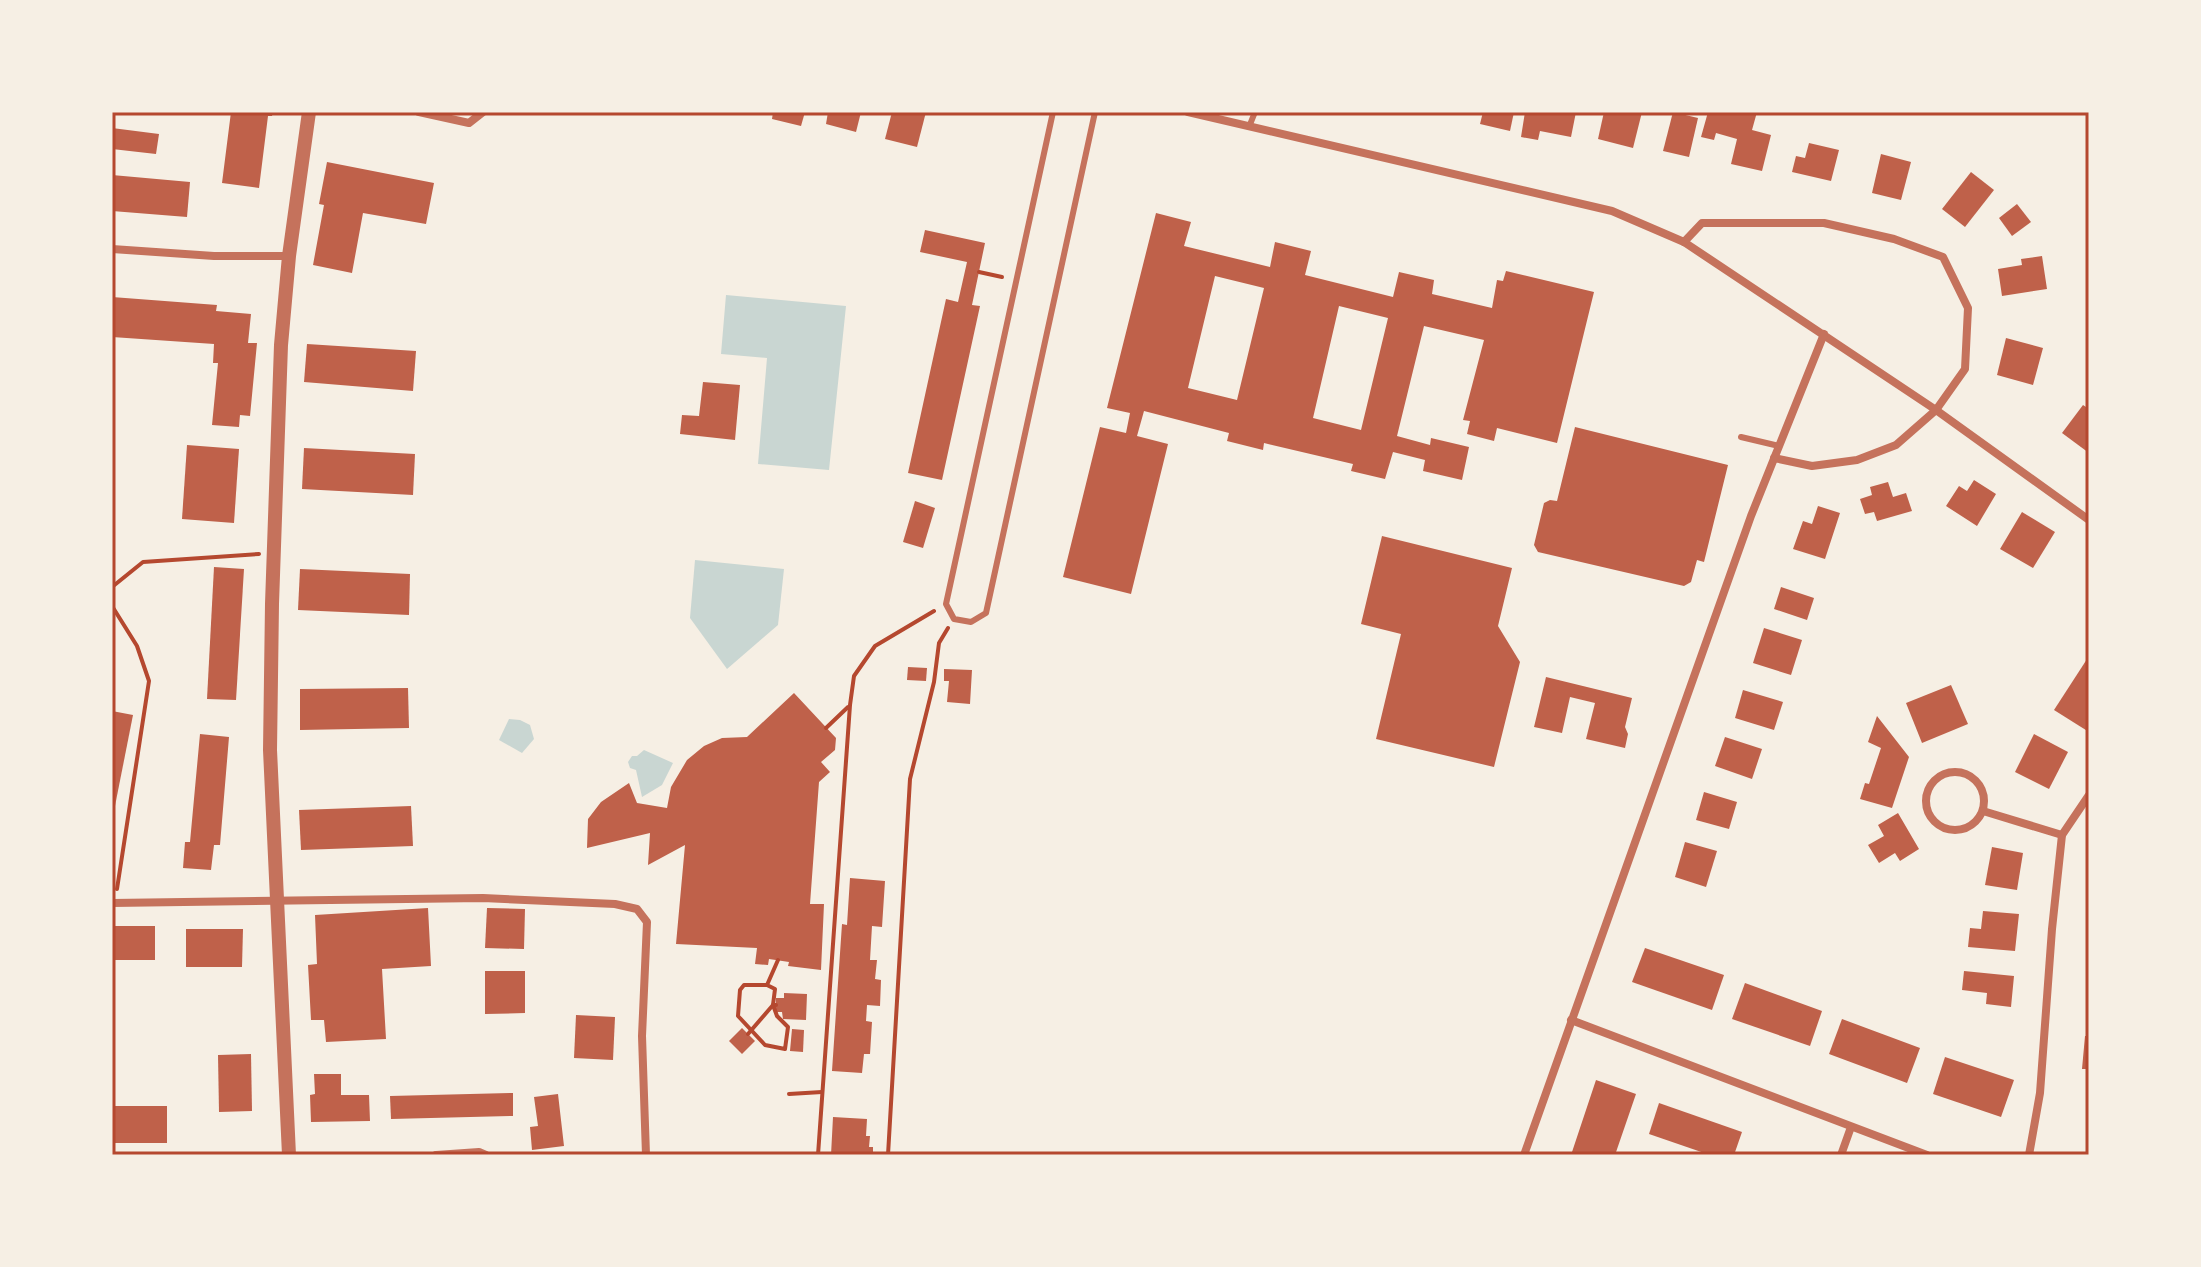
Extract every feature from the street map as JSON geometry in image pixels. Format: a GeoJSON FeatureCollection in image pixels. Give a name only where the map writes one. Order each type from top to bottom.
{"type":"FeatureCollection","features":[{"type":"Feature","properties":{"kind":"street"},"geometry":{"type":"LineString","coordinates":[[289,1155],[270,750],[273,554],[280,376],[289,256],[309,112]]}},
{"type":"Feature","properties":{"kind":"street"},"geometry":{"type":"LineString","coordinates":[[419,112],[469,123],[483,112]]}},
{"type":"Feature","properties":{"kind":"street"},"geometry":{"type":"LineString","coordinates":[[1188,112],[1612,211],[1684,242],[1936,410],[2089,520]]}},
{"type":"Feature","properties":{"kind":"street"},"geometry":{"type":"LineString","coordinates":[[1684,242],[1702,223],[1824,223],[1894,239],[1943,257],[1968,308],[1965,369],[1936,410],[1896,445],[1857,460],[1812,466],[1774,458]]}},
{"type":"Feature","properties":{"kind":"street"},"geometry":{"type":"LineString","coordinates":[[112,249],[214,256],[289,256]]}},
{"type":"Feature","properties":{"kind":"street"},"geometry":{"type":"LineString","coordinates":[[1524,1155],[1774,458],[1824,334]]}},
{"type":"Feature","properties":{"kind":"street"},"geometry":{"type":"LineString","coordinates":[[1959,772],[1976,781],[1983,794],[1983,811],[1969,828],[1951,831],[1934,823],[1925,806],[1927,788],[1940,775],[1959,772]]}},
{"type":"Feature","properties":{"kind":"street"},"geometry":{"type":"LineString","coordinates":[[2029,1155],[2040,1093],[2062,835],[2089,795]]}},
{"type":"Feature","properties":{"kind":"street"},"geometry":{"type":"LineString","coordinates":[[1983,811],[2062,835]]}},
{"type":"Feature","properties":{"kind":"street"},"geometry":{"type":"LineString","coordinates":[[113,903],[483,898],[615,904],[637,909],[647,922],[642,1036],[646,1155]]}},
{"type":"Feature","properties":{"kind":"street"},"geometry":{"type":"LineString","coordinates":[[1571,1020],[1927,1155]]}},
{"type":"Feature","properties":{"kind":"street"},"geometry":{"type":"LineString","coordinates":[[1841,1155],[1851,1127]]}},
{"type":"Feature","properties":{"kind":"street"},"geometry":{"type":"LineString","coordinates":[[436,1155],[479,1152],[486,1155]]}},
{"type":"Feature","properties":{"kind":"lane"},"geometry":{"type":"LineString","coordinates":[[1053,112],[946,604],[954,619],[971,622],[986,613],[1095,112]]}},
{"type":"Feature","properties":{"kind":"lane"},"geometry":{"type":"LineString","coordinates":[[1249,127],[1255,112]]}},
{"type":"Feature","properties":{"kind":"lane"},"geometry":{"type":"LineString","coordinates":[[1741,437],[1779,446]]}},
{"type":"Feature","properties":{"kind":"path"},"geometry":{"type":"LineString","coordinates":[[979,272],[1016,281]]}},
{"type":"Feature","properties":{"kind":"path"},"geometry":{"type":"LineString","coordinates":[[112,587],[143,562],[273,554]]}},
{"type":"Feature","properties":{"kind":"path"},"geometry":{"type":"LineString","coordinates":[[818,1155],[854,676],[875,646],[946,604]]}},
{"type":"Feature","properties":{"kind":"path"},"geometry":{"type":"LineString","coordinates":[[112,606],[137,646],[149,681],[113,903]]}},
{"type":"Feature","properties":{"kind":"path"},"geometry":{"type":"LineString","coordinates":[[888,1155],[910,779],[934,682],[939,643],[954,619]]}},
{"type":"Feature","properties":{"kind":"path"},"geometry":{"type":"LineString","coordinates":[[826,728],[850,705]]}},
{"type":"Feature","properties":{"kind":"path"},"geometry":{"type":"LineString","coordinates":[[767,985],[778,960]]}},
{"type":"Feature","properties":{"kind":"path"},"geometry":{"type":"LineString","coordinates":[[750,984],[767,985],[775,989],[777,1016],[788,1027],[785,1049],[765,1045],[738,1016],[740,990],[750,984]]}},
{"type":"Feature","properties":{"kind":"path"},"geometry":{"type":"LineString","coordinates":[[750,1032],[775,1005]]}},
{"type":"Feature","properties":{"kind":"path"},"geometry":{"type":"LineString","coordinates":[[789,1094],[822,1092]]}},
{"type":"Feature","properties":{"kind":"shaded area"},"geometry":{"type":"Polygon","coordinates":[[[726,295],[846,306],[829,470],[758,464],[767,358],[721,354],[726,295]]]}},
{"type":"Feature","properties":{"kind":"shaded area"},"geometry":{"type":"Polygon","coordinates":[[[695,560],[784,569],[778,625],[727,669],[690,618],[695,560]]]}},
{"type":"Feature","properties":{"kind":"shaded area"},"geometry":{"type":"Polygon","coordinates":[[[509,719],[530,725],[534,739],[522,753],[499,740],[509,719]]]}},
{"type":"Feature","properties":{"kind":"shaded area"},"geometry":{"type":"Polygon","coordinates":[[[644,750],[673,763],[662,785],[642,797],[636,770],[630,768],[628,762],[644,750]]]}},
{"type":"Feature","properties":{"kind":"building"},"geometry":{"type":"Polygon","coordinates":[[[231,112],[273,112],[272,116],[268,116],[259,188],[222,183],[231,112]]]}},
{"type":"Feature","properties":{"kind":"building"},"geometry":{"type":"Polygon","coordinates":[[[773,112],[805,112],[801,126],[772,119],[773,112]]]}},
{"type":"Feature","properties":{"kind":"building"},"geometry":{"type":"Polygon","coordinates":[[[828,112],[861,112],[856,132],[826,124],[828,112]]]}},
{"type":"Feature","properties":{"kind":"building"},"geometry":{"type":"Polygon","coordinates":[[[892,112],[926,112],[917,147],[885,139],[892,112]]]}},
{"type":"Feature","properties":{"kind":"building"},"geometry":{"type":"Polygon","coordinates":[[[1483,112],[1514,112],[1510,131],[1480,124],[1483,112]]]}},
{"type":"Feature","properties":{"kind":"building"},"geometry":{"type":"Polygon","coordinates":[[[1525,112],[1543,115],[1544,112],[1576,112],[1571,137],[1540,131],[1538,140],[1521,137],[1525,112]]]}},
{"type":"Feature","properties":{"kind":"building"},"geometry":{"type":"Polygon","coordinates":[[[1604,112],[1642,112],[1633,148],[1598,139],[1604,112]]]}},
{"type":"Feature","properties":{"kind":"building"},"geometry":{"type":"Polygon","coordinates":[[[1673,112],[1698,118],[1689,157],[1663,151],[1673,112]]]}},
{"type":"Feature","properties":{"kind":"building"},"geometry":{"type":"Polygon","coordinates":[[[1708,112],[1757,112],[1752,130],[1771,135],[1762,171],[1731,164],[1737,139],[1716,133],[1714,140],[1701,137],[1708,112]]]}},
{"type":"Feature","properties":{"kind":"building"},"geometry":{"type":"Polygon","coordinates":[[[112,128],[159,134],[156,154],[112,149],[112,128]]]}},
{"type":"Feature","properties":{"kind":"building"},"geometry":{"type":"Polygon","coordinates":[[[1809,143],[1839,150],[1831,181],[1792,172],[1796,156],[1805,158],[1809,143]]]}},
{"type":"Feature","properties":{"kind":"building"},"geometry":{"type":"Polygon","coordinates":[[[1881,154],[1911,162],[1901,200],[1872,193],[1881,154]]]}},
{"type":"Feature","properties":{"kind":"building"},"geometry":{"type":"Polygon","coordinates":[[[327,162],[434,183],[426,224],[363,213],[352,273],[313,265],[324,205],[319,204],[327,162]]]}},
{"type":"Feature","properties":{"kind":"building"},"geometry":{"type":"Polygon","coordinates":[[[1971,172],[1994,190],[1965,227],[1942,209],[1971,172]]]}},
{"type":"Feature","properties":{"kind":"building"},"geometry":{"type":"Polygon","coordinates":[[[112,175],[190,182],[187,217],[112,211],[112,175]]]}},
{"type":"Feature","properties":{"kind":"building"},"geometry":{"type":"Polygon","coordinates":[[[2017,204],[2031,222],[2012,236],[1999,218],[2017,204]]]}},
{"type":"Feature","properties":{"kind":"building"},"geometry":{"type":"Polygon","coordinates":[[[1156,213],[1191,222],[1184,246],[1270,267],[1275,242],[1311,251],[1305,275],[1393,297],[1399,272],[1434,280],[1432,294],[1492,308],[1497,280],[1503,281],[1506,271],[1594,292],[1557,443],[1497,428],[1494,441],[1467,434],[1470,421],[1463,420],[1484,340],[1424,326],[1397,436],[1430,445],[1431,438],[1469,447],[1462,480],[1423,471],[1425,460],[1393,452],[1385,479],[1351,471],[1353,464],[1264,443],[1263,450],[1227,441],[1229,433],[1144,411],[1137,436],[1168,444],[1131,594],[1063,577],[1100,427],[1126,433],[1130,413],[1107,408],[1156,213]],[[1215,276],[1188,388],[1237,400],[1264,288],[1215,276]],[[1339,306],[1313,418],[1361,430],[1388,318],[1339,306]]]}},
{"type":"Feature","properties":{"kind":"building"},"geometry":{"type":"Polygon","coordinates":[[[925,230],[985,243],[972,305],[980,306],[942,480],[908,473],[946,299],[958,302],[967,262],[920,252],[925,230]]]}},
{"type":"Feature","properties":{"kind":"building"},"geometry":{"type":"Polygon","coordinates":[[[2042,256],[2047,289],[2002,296],[1998,269],[2022,265],[2021,259],[2042,256]]]}},
{"type":"Feature","properties":{"kind":"building"},"geometry":{"type":"Polygon","coordinates":[[[112,297],[217,305],[216,311],[251,314],[248,343],[257,343],[250,416],[240,415],[239,427],[212,425],[218,363],[213,363],[214,344],[112,337],[112,297]]]}},
{"type":"Feature","properties":{"kind":"building"},"geometry":{"type":"Polygon","coordinates":[[[2006,338],[2043,348],[2033,385],[1997,375],[2006,338]]]}},
{"type":"Feature","properties":{"kind":"building"},"geometry":{"type":"Polygon","coordinates":[[[307,344],[416,351],[413,391],[304,382],[307,344]]]}},
{"type":"Feature","properties":{"kind":"building"},"geometry":{"type":"Polygon","coordinates":[[[703,382],[740,385],[735,440],[680,434],[682,415],[699,416],[703,382]]]}},
{"type":"Feature","properties":{"kind":"building"},"geometry":{"type":"Polygon","coordinates":[[[2083,405],[2089,409],[2089,453],[2062,433],[2083,405]]]}},
{"type":"Feature","properties":{"kind":"building"},"geometry":{"type":"Polygon","coordinates":[[[1575,427],[1728,465],[1704,562],[1697,560],[1691,582],[1684,586],[1538,552],[1534,545],[1544,503],[1557,501],[1575,427]]]}},
{"type":"Feature","properties":{"kind":"building"},"geometry":{"type":"Polygon","coordinates":[[[187,445],[239,449],[234,523],[182,519],[187,445]]]}},
{"type":"Feature","properties":{"kind":"building"},"geometry":{"type":"Polygon","coordinates":[[[304,448],[415,454],[413,495],[302,489],[304,448]]]}},
{"type":"Feature","properties":{"kind":"building"},"geometry":{"type":"Polygon","coordinates":[[[1974,480],[1996,494],[1977,526],[1946,506],[1959,486],[1967,491],[1974,480]]]}},
{"type":"Feature","properties":{"kind":"building"},"geometry":{"type":"Polygon","coordinates":[[[1888,482],[1893,497],[1906,493],[1912,511],[1877,521],[1874,512],[1865,514],[1860,499],[1872,495],[1870,487],[1888,482]]]}},
{"type":"Feature","properties":{"kind":"building"},"geometry":{"type":"Polygon","coordinates":[[[915,501],[935,508],[923,548],[903,542],[915,501]]]}},
{"type":"Feature","properties":{"kind":"building"},"geometry":{"type":"Polygon","coordinates":[[[1818,506],[1840,513],[1825,559],[1793,549],[1803,521],[1812,524],[1818,506]]]}},
{"type":"Feature","properties":{"kind":"building"},"geometry":{"type":"Polygon","coordinates":[[[2022,512],[2055,532],[2033,568],[2000,549],[2022,512]]]}},
{"type":"Feature","properties":{"kind":"building"},"geometry":{"type":"Polygon","coordinates":[[[1382,536],[1512,568],[1498,626],[1520,662],[1494,767],[1376,739],[1401,634],[1361,624],[1382,536]]]}},
{"type":"Feature","properties":{"kind":"building"},"geometry":{"type":"Polygon","coordinates":[[[214,567],[244,569],[236,700],[207,699],[214,567]]]}},
{"type":"Feature","properties":{"kind":"building"},"geometry":{"type":"Polygon","coordinates":[[[300,569],[410,574],[409,615],[298,610],[300,569]]]}},
{"type":"Feature","properties":{"kind":"building"},"geometry":{"type":"Polygon","coordinates":[[[1781,587],[1814,598],[1807,620],[1774,609],[1781,587]]]}},
{"type":"Feature","properties":{"kind":"building"},"geometry":{"type":"Polygon","coordinates":[[[1764,628],[1802,640],[1791,675],[1753,663],[1764,628]]]}},
{"type":"Feature","properties":{"kind":"building"},"geometry":{"type":"Polygon","coordinates":[[[2089,656],[2089,732],[2054,710],[2089,656]]]}},
{"type":"Feature","properties":{"kind":"building"},"geometry":{"type":"Polygon","coordinates":[[[908,667],[927,668],[926,681],[907,680],[908,667]]]}},
{"type":"Feature","properties":{"kind":"building"},"geometry":{"type":"Polygon","coordinates":[[[944,669],[972,670],[970,704],[947,702],[949,681],[944,681],[944,669]]]}},
{"type":"Feature","properties":{"kind":"building"},"geometry":{"type":"Polygon","coordinates":[[[1546,677],[1632,698],[1625,727],[1628,734],[1625,748],[1586,739],[1595,703],[1570,697],[1562,733],[1534,727],[1546,677]]]}},
{"type":"Feature","properties":{"kind":"building"},"geometry":{"type":"Polygon","coordinates":[[[1951,685],[1968,724],[1922,743],[1906,703],[1951,685]]]}},
{"type":"Feature","properties":{"kind":"building"},"geometry":{"type":"Polygon","coordinates":[[[408,688],[409,728],[300,730],[300,689],[408,688]]]}},
{"type":"Feature","properties":{"kind":"building"},"geometry":{"type":"Polygon","coordinates":[[[1743,690],[1783,702],[1774,730],[1735,718],[1743,690]]]}},
{"type":"Feature","properties":{"kind":"building"},"geometry":{"type":"Polygon","coordinates":[[[794,693],[836,738],[835,750],[821,762],[830,772],[819,782],[810,904],[824,904],[821,970],[788,966],[789,962],[769,959],[768,965],[755,964],[757,948],[676,944],[685,845],[648,865],[650,833],[587,848],[588,819],[601,802],[629,783],[637,803],[667,808],[671,787],[687,760],[704,746],[722,738],[747,737],[794,693]]]}},
{"type":"Feature","properties":{"kind":"building"},"geometry":{"type":"Polygon","coordinates":[[[112,711],[133,715],[113,816],[112,816],[112,711]]]}},
{"type":"Feature","properties":{"kind":"building"},"geometry":{"type":"Polygon","coordinates":[[[1877,716],[1909,757],[1892,808],[1860,799],[1865,783],[1869,784],[1881,748],[1868,742],[1877,716]]]}},
{"type":"Feature","properties":{"kind":"building"},"geometry":{"type":"Polygon","coordinates":[[[200,734],[229,737],[220,845],[214,845],[211,870],[183,868],[185,842],[190,842],[200,734]]]}},
{"type":"Feature","properties":{"kind":"building"},"geometry":{"type":"Polygon","coordinates":[[[2034,734],[2068,752],[2049,789],[2015,772],[2034,734]]]}},
{"type":"Feature","properties":{"kind":"building"},"geometry":{"type":"Polygon","coordinates":[[[1725,737],[1762,749],[1752,779],[1715,766],[1725,737]]]}},
{"type":"Feature","properties":{"kind":"building"},"geometry":{"type":"Polygon","coordinates":[[[1704,792],[1737,802],[1729,829],[1696,820],[1704,792]]]}},
{"type":"Feature","properties":{"kind":"building"},"geometry":{"type":"Polygon","coordinates":[[[411,806],[413,846],[301,850],[299,810],[411,806]]]}},
{"type":"Feature","properties":{"kind":"building"},"geometry":{"type":"Polygon","coordinates":[[[1898,813],[1919,849],[1900,861],[1895,853],[1879,863],[1868,845],[1884,836],[1878,825],[1898,813]]]}},
{"type":"Feature","properties":{"kind":"building"},"geometry":{"type":"Polygon","coordinates":[[[1685,842],[1717,851],[1706,887],[1675,877],[1685,842]]]}},
{"type":"Feature","properties":{"kind":"building"},"geometry":{"type":"Polygon","coordinates":[[[1992,847],[2023,853],[2017,890],[1985,885],[1992,847]]]}},
{"type":"Feature","properties":{"kind":"building"},"geometry":{"type":"Polygon","coordinates":[[[850,878],[885,881],[882,927],[872,926],[870,960],[877,960],[875,979],[881,980],[880,1006],[867,1005],[866,1021],[872,1022],[870,1054],[864,1054],[862,1073],[832,1071],[842,924],[847,925],[850,878]]]}},
{"type":"Feature","properties":{"kind":"building"},"geometry":{"type":"Polygon","coordinates":[[[428,908],[431,966],[382,969],[386,1039],[326,1042],[324,1020],[311,1020],[308,965],[317,964],[315,915],[428,908]]]}},
{"type":"Feature","properties":{"kind":"building"},"geometry":{"type":"Polygon","coordinates":[[[487,908],[525,909],[524,949],[485,948],[487,908]]]}},
{"type":"Feature","properties":{"kind":"building"},"geometry":{"type":"Polygon","coordinates":[[[1983,911],[2019,914],[2015,951],[1968,947],[1970,928],[1981,929],[1983,911]]]}},
{"type":"Feature","properties":{"kind":"building"},"geometry":{"type":"Polygon","coordinates":[[[112,926],[155,926],[155,960],[112,960],[112,926]]]}},
{"type":"Feature","properties":{"kind":"building"},"geometry":{"type":"Polygon","coordinates":[[[186,929],[243,929],[242,967],[186,967],[186,929]]]}},
{"type":"Feature","properties":{"kind":"building"},"geometry":{"type":"Polygon","coordinates":[[[1645,948],[1724,975],[1712,1010],[1632,982],[1645,948]]]}},
{"type":"Feature","properties":{"kind":"building"},"geometry":{"type":"Polygon","coordinates":[[[485,971],[525,971],[525,1013],[485,1014],[485,971]]]}},
{"type":"Feature","properties":{"kind":"building"},"geometry":{"type":"Polygon","coordinates":[[[1964,971],[2014,976],[2011,1007],[1986,1004],[1987,993],[1962,990],[1964,971]]]}},
{"type":"Feature","properties":{"kind":"building"},"geometry":{"type":"Polygon","coordinates":[[[1745,983],[1822,1011],[1810,1046],[1732,1019],[1745,983]]]}},
{"type":"Feature","properties":{"kind":"building"},"geometry":{"type":"Polygon","coordinates":[[[784,993],[807,994],[806,1020],[783,1019],[782,1012],[776,1012],[776,998],[784,998],[784,993]]]}},
{"type":"Feature","properties":{"kind":"building"},"geometry":{"type":"Polygon","coordinates":[[[576,1015],[615,1017],[613,1060],[574,1058],[576,1015]]]}},
{"type":"Feature","properties":{"kind":"building"},"geometry":{"type":"Polygon","coordinates":[[[1842,1019],[1920,1048],[1907,1083],[1829,1054],[1842,1019]]]}},
{"type":"Feature","properties":{"kind":"building"},"geometry":{"type":"Polygon","coordinates":[[[742,1028],[755,1041],[742,1054],[729,1041],[742,1028]]]}},
{"type":"Feature","properties":{"kind":"building"},"geometry":{"type":"Polygon","coordinates":[[[792,1029],[804,1030],[803,1052],[790,1051],[792,1029]]]}},
{"type":"Feature","properties":{"kind":"building"},"geometry":{"type":"Polygon","coordinates":[[[2085,1036],[2089,1036],[2089,1069],[2082,1069],[2085,1036]]]}},
{"type":"Feature","properties":{"kind":"building"},"geometry":{"type":"Polygon","coordinates":[[[251,1054],[252,1111],[219,1112],[218,1055],[251,1054]]]}},
{"type":"Feature","properties":{"kind":"building"},"geometry":{"type":"Polygon","coordinates":[[[1945,1057],[2014,1080],[2001,1117],[1933,1094],[1945,1057]]]}},
{"type":"Feature","properties":{"kind":"building"},"geometry":{"type":"Polygon","coordinates":[[[314,1074],[341,1074],[341,1095],[369,1095],[370,1121],[311,1122],[310,1095],[315,1094],[314,1074]]]}},
{"type":"Feature","properties":{"kind":"building"},"geometry":{"type":"Polygon","coordinates":[[[1596,1080],[1636,1094],[1615,1155],[1571,1155],[1596,1080]]]}},
{"type":"Feature","properties":{"kind":"building"},"geometry":{"type":"Polygon","coordinates":[[[513,1093],[513,1116],[391,1119],[390,1096],[513,1093]]]}},
{"type":"Feature","properties":{"kind":"building"},"geometry":{"type":"Polygon","coordinates":[[[558,1094],[564,1146],[532,1150],[530,1127],[538,1126],[534,1097],[558,1094]]]}},
{"type":"Feature","properties":{"kind":"building"},"geometry":{"type":"Polygon","coordinates":[[[1659,1103],[1742,1132],[1734,1155],[1710,1155],[1649,1134],[1659,1103]]]}},
{"type":"Feature","properties":{"kind":"building"},"geometry":{"type":"Polygon","coordinates":[[[112,1106],[167,1106],[167,1143],[112,1143],[112,1106]]]}},
{"type":"Feature","properties":{"kind":"building"},"geometry":{"type":"Polygon","coordinates":[[[833,1117],[867,1119],[866,1136],[870,1136],[869,1147],[873,1147],[873,1155],[831,1155],[833,1117]]]}}]}
